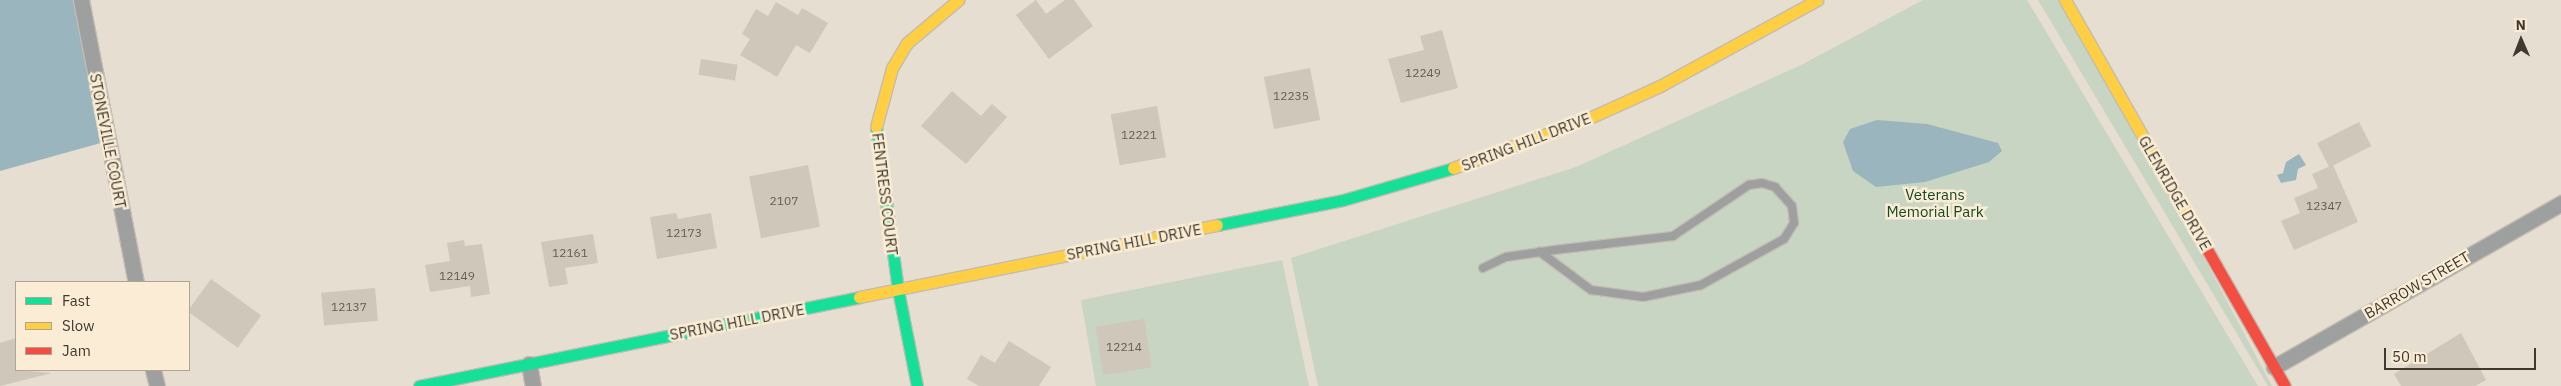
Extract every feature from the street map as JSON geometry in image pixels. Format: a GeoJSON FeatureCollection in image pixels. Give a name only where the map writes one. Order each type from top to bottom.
{"type":"FeatureCollection","features":[{"type":"Feature","properties":{"kind":"main road","name":"FENTRESS COURT"},"geometry":{"type":"LineString","coordinates":[[917,386],[898,290],[876,125],[881,96],[907,43],[928,21],[958,0]]}},
{"type":"Feature","properties":{"kind":"main road","name":"SPRING HILL DRIVE"},"geometry":{"type":"LineString","coordinates":[[419,386],[1343,200],[1425,178],[1585,120],[1660,86],[1817,0]]}},
{"type":"Feature","properties":{"kind":"main road","name":"GLENRIDGE DRIVE"},"geometry":{"type":"LineString","coordinates":[[2065,0],[2285,386]]}},
{"type":"Feature","properties":{"kind":"street","name":"STONEVILLE COURT"},"geometry":{"type":"LineString","coordinates":[[81,0],[136,281]]}},
{"type":"Feature","properties":{"kind":"street","name":"BARROW STREET"},"geometry":{"type":"LineString","coordinates":[[2274,367],[2561,203]]}},
{"type":"Feature","properties":{"kind":"street"},"geometry":{"type":"LineString","coordinates":[[529,364],[533,386]]}},
{"type":"Feature","properties":{"kind":"street"},"geometry":{"type":"LineString","coordinates":[[153,371],[156,386]]}},
{"type":"Feature","properties":{"kind":"lane"},"geometry":{"type":"LineString","coordinates":[[1483,268],[1506,257],[1540,252],[1674,236],[1749,185],[1762,183],[1775,187],[1792,206],[1794,223],[1784,238],[1701,285],[1643,297],[1591,290],[1540,252]]}},
{"type":"Feature","properties":{"kind":"green space","name":"Veterans Memorial Park"},"geometry":{"type":"Polygon","coordinates":[[[1923,0],[2027,0],[2258,386],[1318,386],[1291,258],[1576,167],[1801,65],[1923,0]]]}},
{"type":"Feature","properties":{"kind":"green space"},"geometry":{"type":"Polygon","coordinates":[[[2038,0],[2067,0],[2272,386],[2268,386],[2038,0]]]}},
{"type":"Feature","properties":{"kind":"green space"},"geometry":{"type":"Polygon","coordinates":[[[1282,260],[1309,386],[1096,386],[1081,300],[1282,260]]]}},
{"type":"Feature","properties":{"kind":"water"},"geometry":{"type":"Polygon","coordinates":[[[0,0],[76,0],[108,141],[0,171],[0,0]]]}},
{"type":"Feature","properties":{"kind":"water"},"geometry":{"type":"Polygon","coordinates":[[[1877,120],[1927,124],[1998,143],[2002,151],[1989,162],[1925,182],[1876,187],[1853,171],[1843,142],[1850,129],[1877,120]]]}},
{"type":"Feature","properties":{"kind":"water"},"geometry":{"type":"Polygon","coordinates":[[[2299,154],[2306,165],[2298,169],[2296,180],[2281,183],[2277,175],[2283,173],[2286,162],[2299,154]]]}},
{"type":"Feature","properties":{"kind":"building"},"geometry":{"type":"Polygon","coordinates":[[[1036,0],[1046,14],[1065,0],[1074,0],[1093,26],[1049,59],[1016,15],[1036,0]]]}},
{"type":"Feature","properties":{"kind":"building"},"geometry":{"type":"Polygon","coordinates":[[[776,2],[798,15],[802,8],[828,23],[810,53],[796,45],[777,77],[740,55],[750,39],[742,34],[756,9],[768,16],[776,2]]]}},
{"type":"Feature","properties":{"kind":"building"},"geometry":{"type":"Polygon","coordinates":[[[1442,30],[1458,88],[1401,103],[1388,59],[1424,50],[1420,36],[1442,30]]]}},
{"type":"Feature","properties":{"kind":"building"},"geometry":{"type":"Polygon","coordinates":[[[701,59],[738,65],[735,81],[698,75],[701,59]]]}},
{"type":"Feature","properties":{"kind":"building"},"geometry":{"type":"Polygon","coordinates":[[[1310,68],[1320,120],[1274,129],[1264,77],[1310,68]]]}},
{"type":"Feature","properties":{"kind":"building"},"geometry":{"type":"Polygon","coordinates":[[[952,91],[981,116],[992,104],[1007,117],[966,164],[921,126],[952,91]]]}},
{"type":"Feature","properties":{"kind":"building"},"geometry":{"type":"Polygon","coordinates":[[[1157,106],[1166,157],[1120,165],[1111,114],[1157,106]]]}},
{"type":"Feature","properties":{"kind":"building"},"geometry":{"type":"Polygon","coordinates":[[[2359,122],[2371,146],[2329,167],[2317,143],[2359,122]]]}},
{"type":"Feature","properties":{"kind":"building"},"geometry":{"type":"Polygon","coordinates":[[[808,165],[820,227],[761,238],[749,176],[808,165]]]}},
{"type":"Feature","properties":{"kind":"building"},"geometry":{"type":"Polygon","coordinates":[[[2333,165],[2358,222],[2294,250],[2281,221],[2300,213],[2294,198],[2318,188],[2312,174],[2333,165]]]}},
{"type":"Feature","properties":{"kind":"building"},"geometry":{"type":"Polygon","coordinates":[[[676,213],[678,219],[711,213],[717,248],[657,259],[650,217],[676,213]]]}},
{"type":"Feature","properties":{"kind":"building"},"geometry":{"type":"Polygon","coordinates":[[[593,234],[598,263],[565,268],[568,284],[549,287],[541,242],[593,234]]]}},
{"type":"Feature","properties":{"kind":"building"},"geometry":{"type":"Polygon","coordinates":[[[464,240],[465,246],[482,244],[490,294],[471,297],[470,286],[430,292],[425,265],[450,261],[447,243],[464,240]]]}},
{"type":"Feature","properties":{"kind":"building"},"geometry":{"type":"Polygon","coordinates":[[[211,279],[261,315],[238,348],[190,313],[190,308],[211,279]]]}},
{"type":"Feature","properties":{"kind":"building"},"geometry":{"type":"Polygon","coordinates":[[[375,288],[378,321],[324,326],[321,293],[375,288]]]}},
{"type":"Feature","properties":{"kind":"building"},"geometry":{"type":"Polygon","coordinates":[[[1144,319],[1152,367],[1103,375],[1096,327],[1144,319]]]}},
{"type":"Feature","properties":{"kind":"building"},"geometry":{"type":"Polygon","coordinates":[[[2461,333],[2486,380],[2475,386],[2401,386],[2394,374],[2461,333]]]}},
{"type":"Feature","properties":{"kind":"building"},"geometry":{"type":"Polygon","coordinates":[[[15,338],[15,371],[52,373],[0,386],[0,343],[15,338]]]}},
{"type":"Feature","properties":{"kind":"building"},"geometry":{"type":"Polygon","coordinates":[[[1009,341],[1051,367],[1039,386],[979,386],[967,379],[981,355],[995,363],[1009,341]]]}},
{"type":"Feature","properties":{"kind":"traffic: fast"},"geometry":{"type":"LineString","coordinates":[[876,127],[898,290],[917,386]]}},
{"type":"Feature","properties":{"kind":"traffic: fast"},"geometry":{"type":"LineString","coordinates":[[1217,225],[1343,200],[1453,168]]}},
{"type":"Feature","properties":{"kind":"traffic: fast"},"geometry":{"type":"LineString","coordinates":[[419,386],[859,297]]}},
{"type":"Feature","properties":{"kind":"traffic: slow"},"geometry":{"type":"LineString","coordinates":[[876,127],[892,68],[907,43],[958,0]]}},
{"type":"Feature","properties":{"kind":"traffic: slow"},"geometry":{"type":"LineString","coordinates":[[1453,168],[1585,120],[1660,86],[1817,0]]}},
{"type":"Feature","properties":{"kind":"traffic: slow"},"geometry":{"type":"LineString","coordinates":[[2065,0],[2204,244]]}},
{"type":"Feature","properties":{"kind":"traffic: slow"},"geometry":{"type":"LineString","coordinates":[[859,297],[1217,225]]}},
{"type":"Feature","properties":{"kind":"traffic: jam"},"geometry":{"type":"LineString","coordinates":[[2204,244],[2285,386]]}}]}
